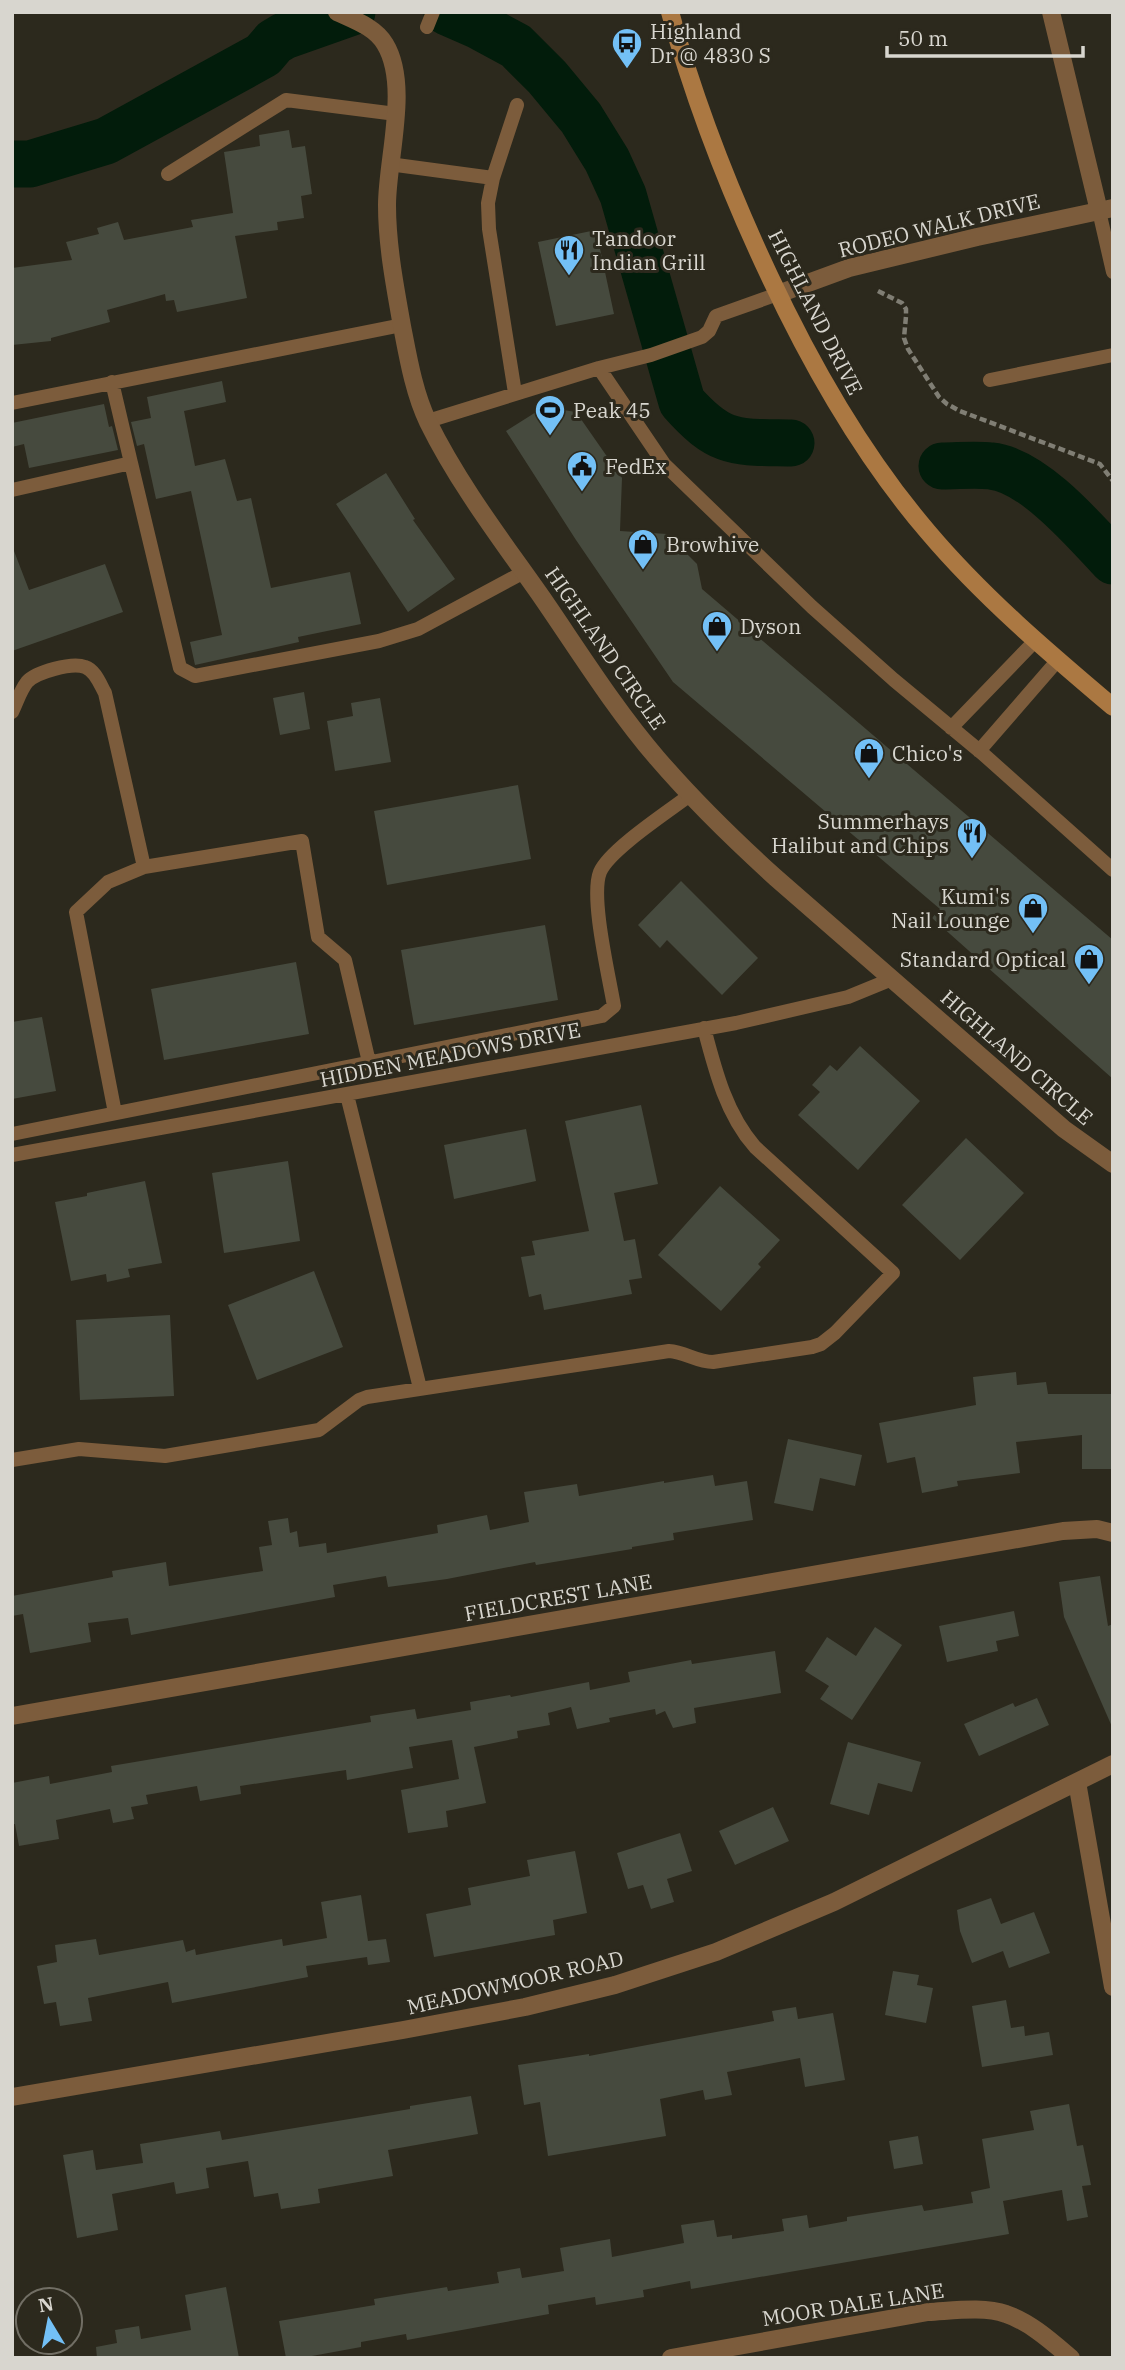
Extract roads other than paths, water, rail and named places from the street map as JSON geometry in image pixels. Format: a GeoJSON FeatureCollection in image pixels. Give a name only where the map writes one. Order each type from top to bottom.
{"type":"FeatureCollection","features":[{"type":"Feature","properties":{"kind":"main road","name":"HIGHLAND DRIVE"},"geometry":{"type":"LineString","coordinates":[[670,12],[687,74],[736,204],[799,338],[859,440],[927,531],[964,572],[1035,641],[1113,707]]}},
{"type":"Feature","properties":{"kind":"street","name":"HIGHLAND CIRCLE"},"geometry":{"type":"LineString","coordinates":[[337,12],[376,33],[386,45],[393,65],[397,89],[396,114],[389,164],[387,207],[402,325],[413,376],[428,421],[475,501],[626,718],[655,757],[690,795],[730,835],[1063,1129],[1113,1164]]}},
{"type":"Feature","properties":{"kind":"street"},"geometry":{"type":"LineString","coordinates":[[1051,12],[1106,210]]}},
{"type":"Feature","properties":{"kind":"street","name":"RODEO WALK DRIVE"},"geometry":{"type":"LineString","coordinates":[[778,294],[849,268],[976,237],[1106,210]]}},
{"type":"Feature","properties":{"kind":"street","name":"FIELDCREST LANE"},"geometry":{"type":"LineString","coordinates":[[12,1716],[1051,1533],[1097,1529],[1113,1533]]}},
{"type":"Feature","properties":{"kind":"street","name":"MEADOWMOOR ROAD"},"geometry":{"type":"LineString","coordinates":[[12,2097],[417,2028],[525,2007],[615,1985],[716,1952],[834,1902],[1113,1764]]}},
{"type":"Feature","properties":{"kind":"street"},"geometry":{"type":"LineString","coordinates":[[1077,1782],[1113,1987]]}},
{"type":"Feature","properties":{"kind":"street","name":"MOOR DALE LANE"},"geometry":{"type":"LineString","coordinates":[[671,2358],[928,2312],[968,2310],[1005,2313],[1043,2334],[1070,2358]]}},
{"type":"Feature","properties":{"kind":"lane"},"geometry":{"type":"LineString","coordinates":[[168,174],[286,100],[396,114]]}},
{"type":"Feature","properties":{"kind":"lane"},"geometry":{"type":"LineString","coordinates":[[515,393],[489,229],[489,195],[517,105]]}},
{"type":"Feature","properties":{"kind":"lane"},"geometry":{"type":"LineString","coordinates":[[389,164],[493,178]]}},
{"type":"Feature","properties":{"kind":"lane"},"geometry":{"type":"LineString","coordinates":[[1106,210],[1113,272]]}},
{"type":"Feature","properties":{"kind":"lane"},"geometry":{"type":"LineString","coordinates":[[428,421],[702,337],[709,331],[716,316],[778,294]]}},
{"type":"Feature","properties":{"kind":"lane"},"geometry":{"type":"LineString","coordinates":[[12,403],[402,325]]}},
{"type":"Feature","properties":{"kind":"lane"},"geometry":{"type":"LineString","coordinates":[[990,380],[1113,355]]}},
{"type":"Feature","properties":{"kind":"lane"},"geometry":{"type":"LineString","coordinates":[[598,368],[664,464],[812,607],[1113,870]]}},
{"type":"Feature","properties":{"kind":"lane"},"geometry":{"type":"LineString","coordinates":[[112,382],[180,668],[195,676],[379,642],[418,629],[524,572]]}},
{"type":"Feature","properties":{"kind":"lane"},"geometry":{"type":"LineString","coordinates":[[12,490],[131,463]]}},
{"type":"Feature","properties":{"kind":"lane"},"geometry":{"type":"LineString","coordinates":[[951,728],[1035,641]]}},
{"type":"Feature","properties":{"kind":"lane"},"geometry":{"type":"LineString","coordinates":[[979,751],[1058,660]]}},
{"type":"Feature","properties":{"kind":"lane"},"geometry":{"type":"LineString","coordinates":[[12,712],[18,696],[29,680],[61,667],[84,666],[93,672],[105,693],[144,867]]}},
{"type":"Feature","properties":{"kind":"lane"},"geometry":{"type":"LineString","coordinates":[[12,1133],[602,1016],[614,1006],[597,903],[596,885],[601,870],[614,853],[690,795]]}},
{"type":"Feature","properties":{"kind":"lane"},"geometry":{"type":"LineString","coordinates":[[115,1113],[76,912],[108,882],[144,867],[302,841],[318,937],[345,960],[369,1062]]}},
{"type":"Feature","properties":{"kind":"lane","name":"HIDDEN MEADOWS DRIVE"},"geometry":{"type":"LineString","coordinates":[[12,1155],[736,1023],[848,997],[892,978]]}},
{"type":"Feature","properties":{"kind":"lane"},"geometry":{"type":"LineString","coordinates":[[12,1460],[79,1449],[165,1455],[319,1430],[359,1400],[420,1388],[669,1351],[678,1351],[704,1362],[713,1362],[812,1347],[829,1339],[893,1273],[755,1147],[741,1131],[713,1063],[704,1028]]}},
{"type":"Feature","properties":{"kind":"lane"},"geometry":{"type":"LineString","coordinates":[[347,1095],[420,1388]]}},
{"type":"Feature","properties":{"kind":"waterway"},"geometry":{"type":"LineString","coordinates":[[12,164],[30,164],[106,141],[263,55],[274,42],[284,36],[352,12]]}},
{"type":"Feature","properties":{"kind":"waterway"},"geometry":{"type":"LineString","coordinates":[[447,12],[516,46],[547,77],[581,118],[607,160],[623,195],[682,402],[708,427],[730,439],[791,443]]}},
{"type":"Feature","properties":{"kind":"waterway"},"geometry":{"type":"LineString","coordinates":[[942,466],[991,466],[1024,478],[1057,504],[1113,561]]}},
{"type":"Feature","properties":{"kind":"place","name":"Highland Dr @ 4830 S"},"geometry":{"type":"Point","coordinates":[627,70]}},
{"type":"Feature","properties":{"kind":"place","name":"Tandoor Indian Grill"},"geometry":{"type":"Point","coordinates":[569,277]}},
{"type":"Feature","properties":{"kind":"place","name":"Peak 45"},"geometry":{"type":"Point","coordinates":[550,437]}},
{"type":"Feature","properties":{"kind":"place","name":"FedEx"},"geometry":{"type":"Point","coordinates":[582,493]}},
{"type":"Feature","properties":{"kind":"place","name":"Browhive"},"geometry":{"type":"Point","coordinates":[643,571]}},
{"type":"Feature","properties":{"kind":"place","name":"Dyson"},"geometry":{"type":"Point","coordinates":[717,653]}},
{"type":"Feature","properties":{"kind":"place","name":"Chico's"},"geometry":{"type":"Point","coordinates":[869,780]}},
{"type":"Feature","properties":{"kind":"place","name":"Summerhays Halibut and Chips"},"geometry":{"type":"Point","coordinates":[972,860]}},
{"type":"Feature","properties":{"kind":"place","name":"Kumi's Nail Lounge"},"geometry":{"type":"Point","coordinates":[1033,935]}},
{"type":"Feature","properties":{"kind":"place","name":"Standard Optical"},"geometry":{"type":"Point","coordinates":[1089,986]}}]}
